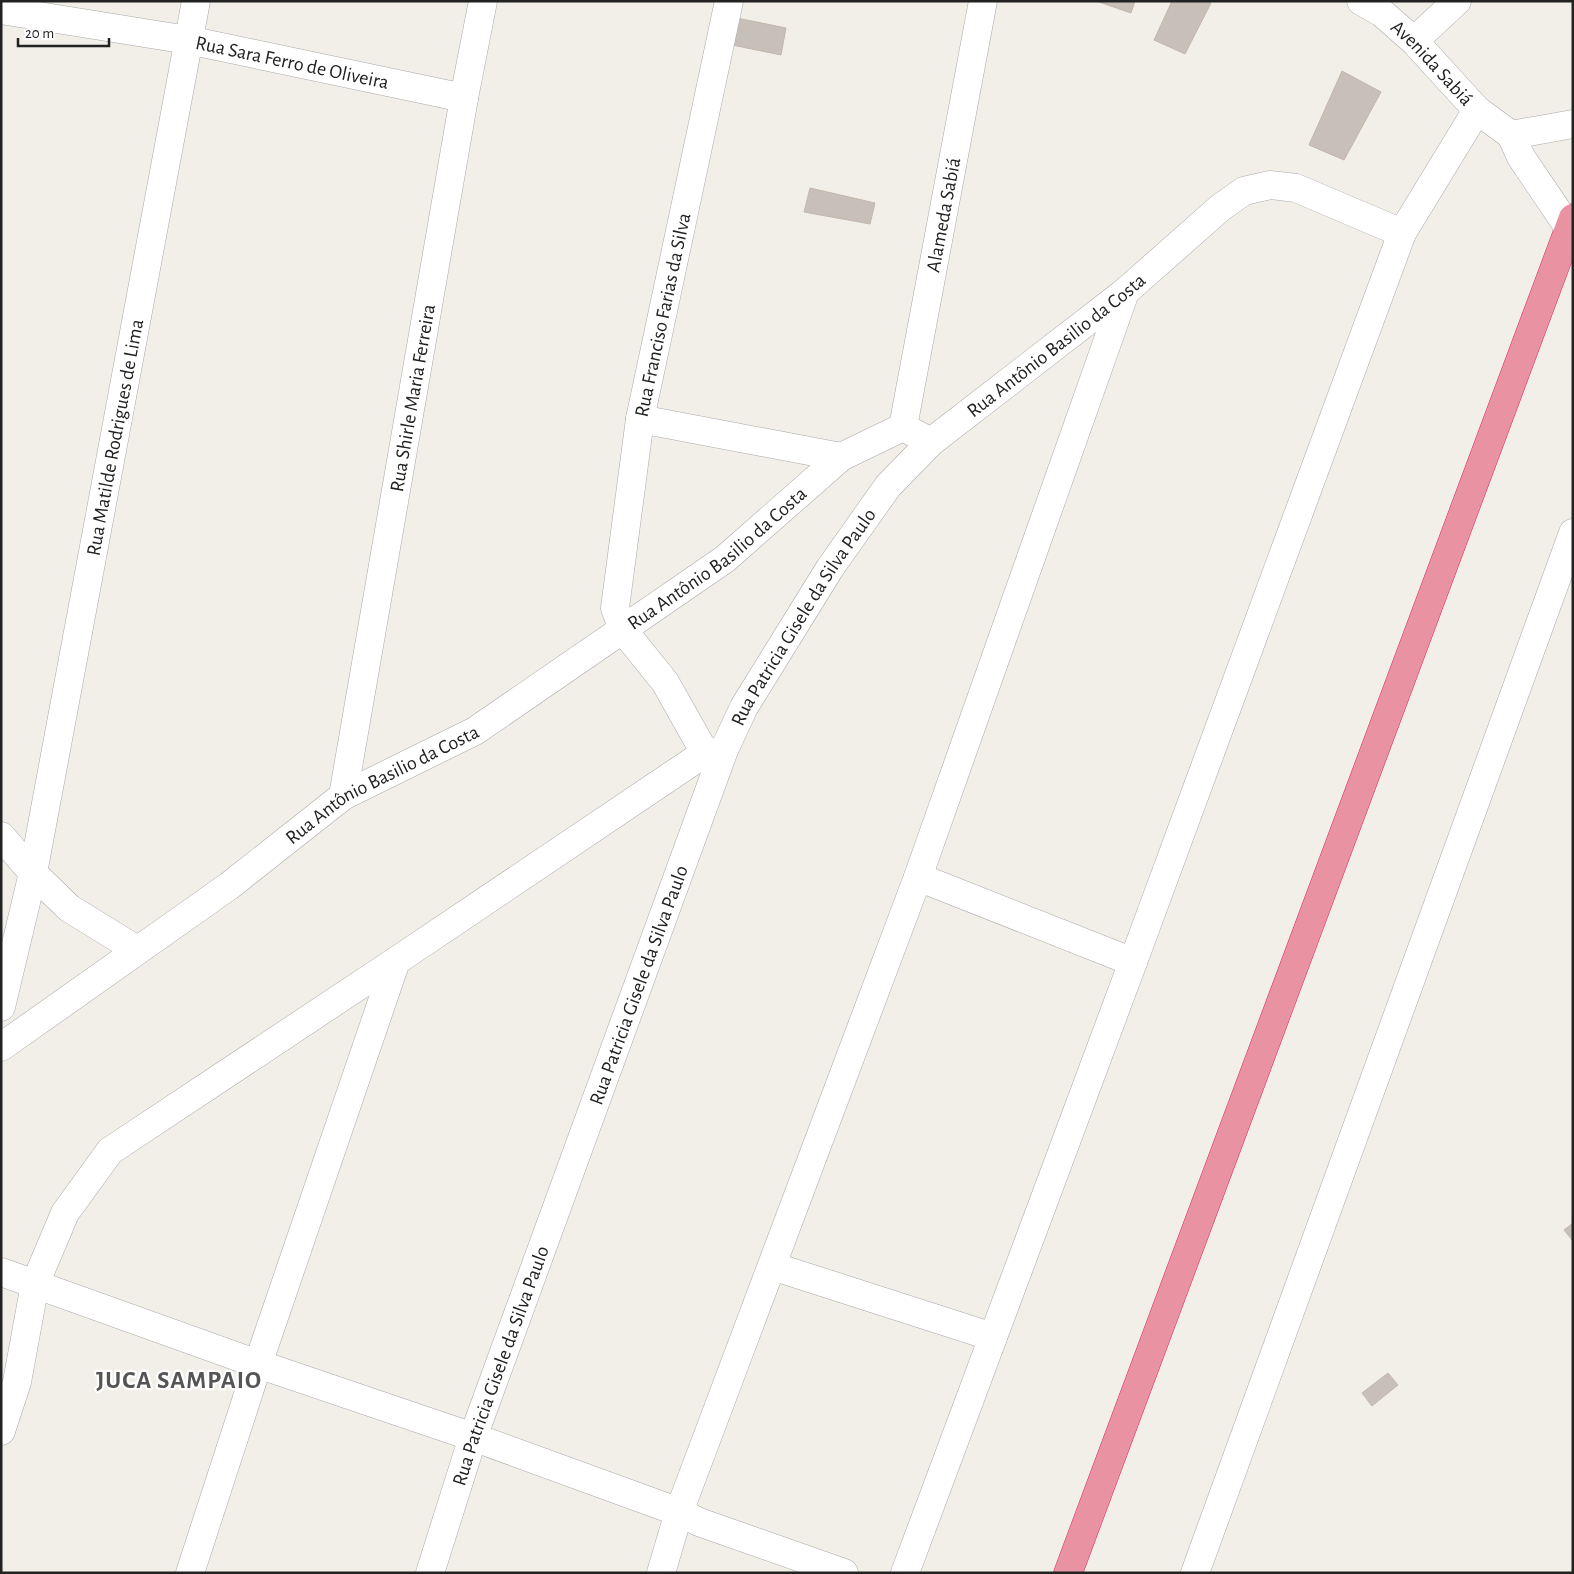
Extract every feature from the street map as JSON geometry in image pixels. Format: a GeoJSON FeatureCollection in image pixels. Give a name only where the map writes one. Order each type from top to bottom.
{"type":"FeatureCollection","features":[{"type":"Feature","properties":{"kind":"highway"},"geometry":{"type":"LineString","coordinates":[[1068,1573],[1571,227]]}},
{"type":"Feature","properties":{"kind":"street","name":"Rua Matilde Rodrigues de Lima"},"geometry":{"type":"LineString","coordinates":[[1,1007],[32,873],[196,1]]}},
{"type":"Feature","properties":{"kind":"street","name":"Rua Shirle Maria Ferreira"},"geometry":{"type":"LineString","coordinates":[[344,796],[464,98],[483,1]]}},
{"type":"Feature","properties":{"kind":"street","name":"Rua Franciso Farias da Silva"},"geometry":{"type":"LineString","coordinates":[[623,630],[615,608],[640,419],[730,1]]}},
{"type":"Feature","properties":{"kind":"street","name":"Alameda Sabiá"},"geometry":{"type":"LineString","coordinates":[[903,427],[983,1]]}},
{"type":"Feature","properties":{"kind":"street","name":"Avenida Sabiá"},"geometry":{"type":"LineString","coordinates":[[1361,1],[1382,13],[1414,41],[1476,110],[1511,135]]}},
{"type":"Feature","properties":{"kind":"street"},"geometry":{"type":"LineString","coordinates":[[1414,41],[1457,1]]}},
{"type":"Feature","properties":{"kind":"street","name":"Rua Sara Ferro de Oliveira"},"geometry":{"type":"LineString","coordinates":[[1,10],[188,40],[464,98]]}},
{"type":"Feature","properties":{"kind":"street"},"geometry":{"type":"LineString","coordinates":[[905,1573],[1402,233],[1476,110]]}},
{"type":"Feature","properties":{"kind":"street"},"geometry":{"type":"LineString","coordinates":[[1571,227],[1520,157],[1511,135],[1573,124]]}},
{"type":"Feature","properties":{"kind":"street","name":"Rua Antônio Basilio da Costa"},"geometry":{"type":"LineString","coordinates":[[932,442],[1124,292],[1220,208],[1244,191],[1270,185],[1296,188],[1402,233]]}},
{"type":"Feature","properties":{"kind":"street"},"geometry":{"type":"LineString","coordinates":[[661,1573],[679,1512],[918,877],[1124,292]]}},
{"type":"Feature","properties":{"kind":"street"},"geometry":{"type":"LineString","coordinates":[[640,419],[841,458]]}},
{"type":"Feature","properties":{"kind":"street"},"geometry":{"type":"LineString","coordinates":[[903,427],[932,442]]}},
{"type":"Feature","properties":{"kind":"street","name":"Rua Antônio Basilio da Costa"},"geometry":{"type":"LineString","coordinates":[[1,1047],[228,886],[344,796],[475,731],[725,559],[841,458],[903,427]]}},
{"type":"Feature","properties":{"kind":"street","name":"Rua Patricia Gisele da Silva Paulo"},"geometry":{"type":"LineString","coordinates":[[430,1573],[473,1438],[715,752],[830,568],[888,486],[932,442]]}},
{"type":"Feature","properties":{"kind":"street"},"geometry":{"type":"LineString","coordinates":[[1195,1573],[1573,533]]}},
{"type":"Feature","properties":{"kind":"street"},"geometry":{"type":"LineString","coordinates":[[1,1431],[35,1284],[65,1213],[110,1151],[715,752],[665,682],[623,630]]}},
{"type":"Feature","properties":{"kind":"street"},"geometry":{"type":"LineString","coordinates":[[1,836],[32,873],[69,908],[137,950]]}},
{"type":"Feature","properties":{"kind":"street"},"geometry":{"type":"LineString","coordinates":[[918,877],[1133,962]]}},
{"type":"Feature","properties":{"kind":"street"},"geometry":{"type":"LineString","coordinates":[[190,1573],[258,1364],[396,961]]}},
{"type":"Feature","properties":{"kind":"street"},"geometry":{"type":"LineString","coordinates":[[772,1266],[993,1337]]}},
{"type":"Feature","properties":{"kind":"street"},"geometry":{"type":"LineString","coordinates":[[1,1272],[258,1364],[473,1438],[679,1512],[699,1522],[844,1573]]}},
{"type":"Feature","properties":{"kind":"building"},"geometry":{"type":"Polygon","coordinates":[[[1096,1],[1135,1],[1131,13],[1096,1]]]}},
{"type":"Feature","properties":{"kind":"building"},"geometry":{"type":"Polygon","coordinates":[[[1172,1],[1207,1],[1211,3],[1185,54],[1154,40],[1172,1]]]}},
{"type":"Feature","properties":{"kind":"building"},"geometry":{"type":"Polygon","coordinates":[[[732,17],[786,28],[781,55],[727,44],[732,17]]]}},
{"type":"Feature","properties":{"kind":"building"},"geometry":{"type":"Polygon","coordinates":[[[1342,71],[1381,92],[1344,160],[1309,145],[1342,71]]]}},
{"type":"Feature","properties":{"kind":"building"},"geometry":{"type":"Polygon","coordinates":[[[810,188],[875,203],[870,224],[804,212],[810,188]]]}},
{"type":"Feature","properties":{"kind":"building"},"geometry":{"type":"Polygon","coordinates":[[[1573,1223],[1573,1241],[1564,1230],[1573,1223]]]}},
{"type":"Feature","properties":{"kind":"building"},"geometry":{"type":"Polygon","coordinates":[[[1388,1373],[1398,1385],[1372,1406],[1362,1393],[1388,1373]]]}},
{"type":"Feature","properties":{"kind":"district","name":"JUCA SAMPAIO"},"geometry":{"type":"Point","coordinates":[179,1379]}}]}
